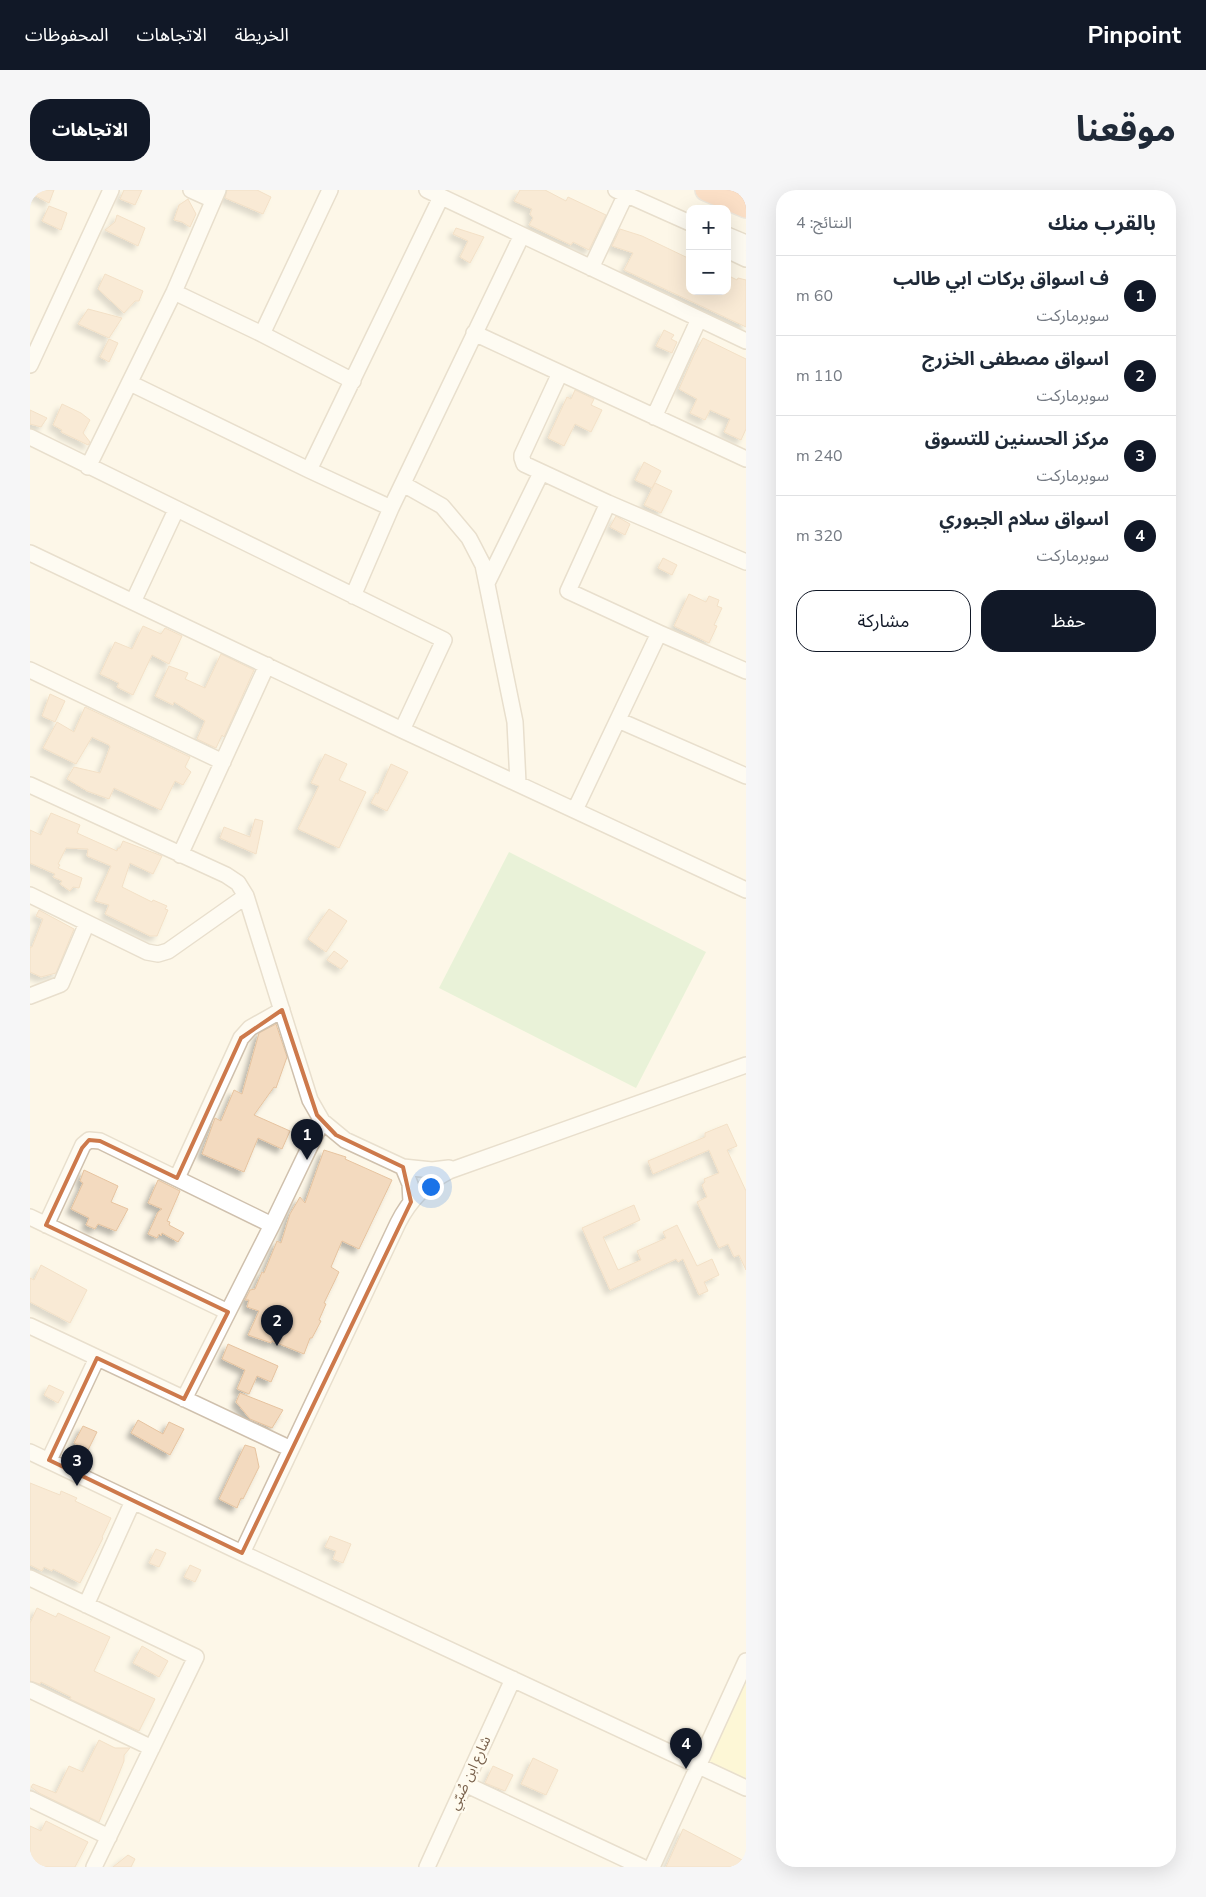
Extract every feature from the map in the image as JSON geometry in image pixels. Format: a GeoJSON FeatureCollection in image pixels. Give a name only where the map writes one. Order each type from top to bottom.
{"type":"FeatureCollection","features":[{"type":"Feature","properties":{"kind":"highway"},"geometry":{"type":"LineString","coordinates":[[706,190],[746,206]]}},
{"type":"Feature","properties":{"kind":"highway"},"geometry":{"type":"LineString","coordinates":[[739,190],[746,193]]}},
{"type":"Feature","properties":{"kind":"street"},"geometry":{"type":"LineString","coordinates":[[30,365],[111,190]]}},
{"type":"Feature","properties":{"kind":"street"},"geometry":{"type":"LineString","coordinates":[[88,467],[174,292],[216,195],[191,190]]}},
{"type":"Feature","properties":{"kind":"street"},"geometry":{"type":"LineString","coordinates":[[262,334],[330,190]]}},
{"type":"Feature","properties":{"kind":"street"},"geometry":{"type":"LineString","coordinates":[[591,268],[621,192],[686,221]]}},
{"type":"Feature","properties":{"kind":"street"},"geometry":{"type":"LineString","coordinates":[[309,470],[353,380],[434,193],[746,341]]}},
{"type":"Feature","properties":{"kind":"street"},"geometry":{"type":"LineString","coordinates":[[353,596],[391,508],[522,235]]}},
{"type":"Feature","properties":{"kind":"street"},"geometry":{"type":"LineString","coordinates":[[731,237],[746,243]]}},
{"type":"Feature","properties":{"kind":"street"},"geometry":{"type":"LineString","coordinates":[[731,252],[746,259]]}},
{"type":"Feature","properties":{"kind":"street"},"geometry":{"type":"LineString","coordinates":[[174,292],[353,380]]}},
{"type":"Feature","properties":{"kind":"street"},"geometry":{"type":"LineString","coordinates":[[654,417],[699,319]]}},
{"type":"Feature","properties":{"kind":"street"},"geometry":{"type":"LineString","coordinates":[[474,333],[746,459]]}},
{"type":"Feature","properties":{"kind":"street"},"geometry":{"type":"LineString","coordinates":[[560,373],[522,454],[524,464],[608,503],[746,562]]}},
{"type":"Feature","properties":{"kind":"street"},"geometry":{"type":"LineString","coordinates":[[130,383],[391,508]]}},
{"type":"Feature","properties":{"kind":"street"},"geometry":{"type":"LineString","coordinates":[[30,437],[444,640],[402,730]]}},
{"type":"Feature","properties":{"kind":"street"},"geometry":{"type":"LineString","coordinates":[[487,583],[541,473]]}},
{"type":"Feature","properties":{"kind":"street"},"geometry":{"type":"LineString","coordinates":[[403,484],[442,506],[469,538],[483,565],[515,722],[518,783]]}},
{"type":"Feature","properties":{"kind":"street"},"geometry":{"type":"LineString","coordinates":[[608,503],[568,591],[746,671]]}},
{"type":"Feature","properties":{"kind":"street"},"geometry":{"type":"LineString","coordinates":[[133,602],[176,510]]}},
{"type":"Feature","properties":{"kind":"street"},"geometry":{"type":"LineString","coordinates":[[30,553],[402,730],[746,890]]}},
{"type":"Feature","properties":{"kind":"street"},"geometry":{"type":"LineString","coordinates":[[575,810],[659,633]]}},
{"type":"Feature","properties":{"kind":"street"},"geometry":{"type":"LineString","coordinates":[[180,855],[268,665]]}},
{"type":"Feature","properties":{"kind":"street"},"geometry":{"type":"LineString","coordinates":[[30,670],[223,762]]}},
{"type":"Feature","properties":{"kind":"street"},"geometry":{"type":"LineString","coordinates":[[618,720],[746,776]]}},
{"type":"Feature","properties":{"kind":"street"},"geometry":{"type":"LineString","coordinates":[[30,785],[238,883],[246,896],[310,1100],[322,1121],[345,1140],[403,1167],[432,1170],[461,1166]]}},
{"type":"Feature","properties":{"kind":"street"},"geometry":{"type":"LineString","coordinates":[[30,895],[152,954],[163,953],[246,896]]}},
{"type":"Feature","properties":{"kind":"street"},"geometry":{"type":"LineString","coordinates":[[30,996],[61,984],[87,923]]}},
{"type":"Feature","properties":{"kind":"street"},"geometry":{"type":"LineString","coordinates":[[177,1178],[241,1038],[250,1028],[282,1010]]}},
{"type":"Feature","properties":{"kind":"street"},"geometry":{"type":"LineString","coordinates":[[242,1553],[398,1223],[410,1202],[428,1184],[461,1166],[746,1065]]}},
{"type":"Feature","properties":{"kind":"street"},"geometry":{"type":"LineString","coordinates":[[184,1399],[322,1121]]}},
{"type":"Feature","properties":{"kind":"street"},"geometry":{"type":"LineString","coordinates":[[46,1225],[83,1145],[89,1140],[100,1141],[272,1225]]}},
{"type":"Feature","properties":{"kind":"street"},"geometry":{"type":"LineString","coordinates":[[403,1167],[410,1184],[410,1202]]}},
{"type":"Feature","properties":{"kind":"street"},"geometry":{"type":"LineString","coordinates":[[30,1217],[228,1312]]}},
{"type":"Feature","properties":{"kind":"street"},"geometry":{"type":"LineString","coordinates":[[30,1326],[291,1450]]}},
{"type":"Feature","properties":{"kind":"street"},"geometry":{"type":"LineString","coordinates":[[49,1460],[97,1358]]}},
{"type":"Feature","properties":{"kind":"street"},"geometry":{"type":"LineString","coordinates":[[30,1452],[746,1788]]}},
{"type":"Feature","properties":{"kind":"street"},"geometry":{"type":"LineString","coordinates":[[86,1604],[133,1501]]}},
{"type":"Feature","properties":{"kind":"street"},"geometry":{"type":"LineString","coordinates":[[30,1578],[196,1658],[94,1867]]}},
{"type":"Feature","properties":{"kind":"street"},"geometry":{"type":"LineString","coordinates":[[652,1867],[746,1661]]}},
{"type":"Feature","properties":{"kind":"street","name":"شارع ابن صُبّي"},"geometry":{"type":"LineString","coordinates":[[427,1867],[513,1679]]}},
{"type":"Feature","properties":{"kind":"street"},"geometry":{"type":"LineString","coordinates":[[30,1690],[152,1748]]}},
{"type":"Feature","properties":{"kind":"street"},"geometry":{"type":"LineString","coordinates":[[465,1784],[642,1867]]}},
{"type":"Feature","properties":{"kind":"street"},"geometry":{"type":"LineString","coordinates":[[30,1799],[109,1837]]}},
{"type":"Feature","properties":{"kind":"highlighted area"},"geometry":{"type":"Polygon","coordinates":[[[282,1010],[317,1115],[336,1135],[403,1167],[411,1202],[242,1553],[49,1460],[97,1358],[184,1399],[228,1312],[46,1225],[82,1148],[89,1140],[100,1141],[177,1178],[241,1038],[282,1010]]]}},
{"type":"Feature","properties":{"kind":"green space"},"geometry":{"type":"Polygon","coordinates":[[[509,852],[706,952],[636,1088],[439,988],[509,852]]]}},
{"type":"Feature","properties":{"kind":"sand"},"geometry":{"type":"Polygon","coordinates":[[[746,1665],[746,1788],[698,1766],[746,1665]]]}},
{"type":"Feature","properties":{"kind":"building"},"geometry":{"type":"Polygon","coordinates":[[[30,190],[54,190],[49,203],[30,193],[30,190]]]}},
{"type":"Feature","properties":{"kind":"building"},"geometry":{"type":"Polygon","coordinates":[[[124,190],[142,190],[135,205],[120,199],[124,190]]]}},
{"type":"Feature","properties":{"kind":"building"},"geometry":{"type":"Polygon","coordinates":[[[227,190],[257,190],[271,197],[263,214],[225,198],[227,190]]]}},
{"type":"Feature","properties":{"kind":"building"},"geometry":{"type":"Polygon","coordinates":[[[520,190],[545,190],[566,201],[568,197],[606,215],[589,250],[573,242],[571,245],[529,225],[533,218],[530,214],[532,209],[514,201],[520,190]]]}},
{"type":"Feature","properties":{"kind":"building"},"geometry":{"type":"Polygon","coordinates":[[[188,199],[196,214],[190,227],[174,220],[179,205],[188,199]]]}},
{"type":"Feature","properties":{"kind":"building"},"geometry":{"type":"Polygon","coordinates":[[[49,206],[67,213],[61,230],[42,221],[49,206]]]}},
{"type":"Feature","properties":{"kind":"building"},"geometry":{"type":"Polygon","coordinates":[[[117,215],[145,228],[138,246],[105,230],[115,222],[117,215]]]}},
{"type":"Feature","properties":{"kind":"building"},"geometry":{"type":"Polygon","coordinates":[[[456,228],[484,237],[470,263],[460,257],[468,241],[453,234],[456,228]]]}},
{"type":"Feature","properties":{"kind":"building"},"geometry":{"type":"Polygon","coordinates":[[[620,229],[642,236],[686,257],[686,295],[731,295],[731,277],[737,280],[738,278],[746,280],[746,327],[624,270],[633,253],[612,246],[620,229]]]}},
{"type":"Feature","properties":{"kind":"building"},"geometry":{"type":"Polygon","coordinates":[[[105,274],[143,291],[139,301],[135,301],[124,313],[98,289],[105,274]]]}},
{"type":"Feature","properties":{"kind":"building"},"geometry":{"type":"Polygon","coordinates":[[[88,309],[122,318],[109,338],[78,324],[88,309]]]}},
{"type":"Feature","properties":{"kind":"building"},"geometry":{"type":"Polygon","coordinates":[[[664,330],[674,335],[671,339],[677,342],[672,353],[656,346],[664,330]]]}},
{"type":"Feature","properties":{"kind":"building"},"geometry":{"type":"Polygon","coordinates":[[[703,338],[746,359],[746,429],[741,440],[724,432],[730,419],[710,410],[705,420],[690,413],[697,399],[679,389],[703,338]]]}},
{"type":"Feature","properties":{"kind":"building"},"geometry":{"type":"Polygon","coordinates":[[[109,339],[118,343],[109,362],[100,357],[109,339]]]}},
{"type":"Feature","properties":{"kind":"building"},"geometry":{"type":"Polygon","coordinates":[[[575,390],[594,399],[591,405],[602,410],[591,432],[575,424],[564,446],[548,438],[567,397],[571,399],[575,390]]]}},
{"type":"Feature","properties":{"kind":"building"},"geometry":{"type":"Polygon","coordinates":[[[62,404],[81,413],[90,420],[83,433],[90,442],[88,445],[61,432],[62,430],[53,425],[62,404]]]}},
{"type":"Feature","properties":{"kind":"building"},"geometry":{"type":"Polygon","coordinates":[[[30,410],[47,418],[41,427],[30,424],[30,410]]]}},
{"type":"Feature","properties":{"kind":"building"},"geometry":{"type":"Polygon","coordinates":[[[644,462],[661,471],[652,488],[635,480],[644,462]]]}},
{"type":"Feature","properties":{"kind":"building"},"geometry":{"type":"Polygon","coordinates":[[[655,483],[672,491],[661,513],[644,505],[655,483]]]}},
{"type":"Feature","properties":{"kind":"building"},"geometry":{"type":"Polygon","coordinates":[[[616,516],[630,524],[625,535],[610,527],[616,516]]]}},
{"type":"Feature","properties":{"kind":"building"},"geometry":{"type":"Polygon","coordinates":[[[663,558],[677,565],[672,575],[658,568],[663,558]]]}},
{"type":"Feature","properties":{"kind":"building"},"geometry":{"type":"Polygon","coordinates":[[[689,594],[706,602],[709,596],[719,600],[717,606],[722,608],[714,625],[717,626],[709,643],[674,626],[689,594]]]}},
{"type":"Feature","properties":{"kind":"building"},"geometry":{"type":"Polygon","coordinates":[[[143,626],[161,634],[165,628],[182,636],[169,664],[152,655],[133,695],[117,687],[119,683],[100,674],[115,642],[132,649],[143,626]]]}},
{"type":"Feature","properties":{"kind":"building"},"geometry":{"type":"Polygon","coordinates":[[[221,654],[254,670],[224,737],[222,735],[216,748],[197,739],[205,721],[174,702],[173,705],[155,696],[169,666],[188,673],[185,679],[205,688],[221,654]]]}},
{"type":"Feature","properties":{"kind":"building"},"geometry":{"type":"Polygon","coordinates":[[[50,694],[65,701],[55,722],[42,716],[50,694]]]}},
{"type":"Feature","properties":{"kind":"building"},"geometry":{"type":"Polygon","coordinates":[[[85,707],[190,757],[185,767],[191,772],[183,785],[175,781],[161,810],[114,788],[109,799],[87,791],[67,779],[74,767],[100,773],[110,747],[109,745],[92,737],[76,764],[43,748],[57,722],[74,732],[85,707]]]}},
{"type":"Feature","properties":{"kind":"building"},"geometry":{"type":"Polygon","coordinates":[[[325,754],[347,764],[339,780],[366,792],[339,848],[298,829],[319,786],[311,783],[325,754]]]}},
{"type":"Feature","properties":{"kind":"building"},"geometry":{"type":"Polygon","coordinates":[[[391,764],[408,772],[387,811],[371,803],[376,793],[378,794],[391,764]]]}},
{"type":"Feature","properties":{"kind":"building"},"geometry":{"type":"Polygon","coordinates":[[[51,813],[80,825],[77,833],[117,851],[123,841],[162,856],[153,874],[130,863],[122,887],[152,902],[153,900],[167,906],[165,909],[168,910],[157,936],[150,936],[105,914],[109,905],[95,901],[111,866],[87,856],[88,849],[66,848],[58,864],[60,865],[58,868],[82,878],[79,888],[73,887],[70,891],[60,884],[62,881],[53,877],[55,874],[30,863],[30,830],[41,835],[51,813]]]}},
{"type":"Feature","properties":{"kind":"building"},"geometry":{"type":"Polygon","coordinates":[[[255,819],[263,821],[256,854],[220,838],[224,827],[250,837],[255,819]]]}},
{"type":"Feature","properties":{"kind":"building"},"geometry":{"type":"Polygon","coordinates":[[[329,909],[347,921],[326,952],[308,939],[329,909]]]}},
{"type":"Feature","properties":{"kind":"building"},"geometry":{"type":"Polygon","coordinates":[[[39,910],[74,929],[56,973],[41,977],[30,972],[30,947],[32,947],[43,919],[36,916],[39,910]]]}},
{"type":"Feature","properties":{"kind":"building"},"geometry":{"type":"Polygon","coordinates":[[[334,951],[348,961],[341,969],[327,960],[334,951]]]}},
{"type":"Feature","properties":{"kind":"building"},"geometry":{"type":"Polygon","coordinates":[[[276,1024],[287,1057],[276,1088],[274,1087],[254,1115],[290,1131],[282,1149],[258,1138],[244,1172],[202,1154],[215,1118],[221,1121],[234,1090],[242,1094],[259,1033],[276,1024]]]}},
{"type":"Feature","properties":{"kind":"building"},"geometry":{"type":"Polygon","coordinates":[[[727,1124],[737,1146],[727,1150],[746,1191],[746,1270],[739,1255],[734,1257],[728,1244],[719,1248],[697,1202],[707,1197],[702,1185],[705,1182],[704,1179],[719,1173],[709,1150],[653,1174],[648,1161],[705,1137],[705,1133],[727,1124]]]}},
{"type":"Feature","properties":{"kind":"building"},"geometry":{"type":"Polygon","coordinates":[[[324,1150],[346,1157],[345,1159],[392,1180],[359,1249],[342,1241],[331,1267],[339,1272],[324,1303],[326,1304],[319,1320],[321,1321],[312,1338],[310,1338],[304,1354],[272,1341],[271,1343],[248,1335],[259,1311],[247,1307],[249,1300],[245,1300],[250,1290],[255,1289],[262,1272],[264,1273],[277,1241],[281,1243],[290,1214],[300,1197],[305,1203],[324,1150]]]}},
{"type":"Feature","properties":{"kind":"building"},"geometry":{"type":"Polygon","coordinates":[[[84,1170],[118,1186],[111,1202],[128,1209],[116,1231],[98,1224],[95,1229],[86,1225],[89,1218],[71,1209],[83,1183],[80,1181],[84,1170]]]}},
{"type":"Feature","properties":{"kind":"building"},"geometry":{"type":"Polygon","coordinates":[[[158,1180],[180,1191],[167,1221],[170,1222],[169,1225],[184,1233],[178,1242],[162,1233],[157,1238],[148,1234],[158,1212],[162,1209],[148,1203],[158,1180]]]}},
{"type":"Feature","properties":{"kind":"building"},"geometry":{"type":"Polygon","coordinates":[[[634,1205],[640,1220],[603,1237],[618,1270],[641,1260],[637,1251],[666,1238],[663,1232],[677,1225],[697,1266],[712,1259],[719,1275],[704,1282],[708,1291],[699,1295],[683,1259],[678,1262],[676,1259],[610,1290],[582,1228],[634,1205]]]}},
{"type":"Feature","properties":{"kind":"building"},"geometry":{"type":"Polygon","coordinates":[[[41,1265],[87,1290],[70,1323],[30,1302],[30,1278],[34,1280],[41,1265]]]}},
{"type":"Feature","properties":{"kind":"building"},"geometry":{"type":"Polygon","coordinates":[[[228,1344],[278,1366],[271,1382],[257,1376],[249,1394],[237,1389],[245,1370],[222,1359],[228,1344]]]}},
{"type":"Feature","properties":{"kind":"building"},"geometry":{"type":"Polygon","coordinates":[[[49,1385],[64,1392],[58,1403],[44,1395],[49,1385]]]}},
{"type":"Feature","properties":{"kind":"building"},"geometry":{"type":"Polygon","coordinates":[[[240,1393],[283,1410],[272,1428],[250,1419],[236,1402],[240,1393]]]}},
{"type":"Feature","properties":{"kind":"building"},"geometry":{"type":"Polygon","coordinates":[[[138,1420],[163,1434],[169,1422],[184,1429],[170,1455],[131,1433],[138,1420]]]}},
{"type":"Feature","properties":{"kind":"building"},"geometry":{"type":"Polygon","coordinates":[[[83,1426],[97,1432],[88,1450],[74,1443],[83,1426]]]}},
{"type":"Feature","properties":{"kind":"building"},"geometry":{"type":"Polygon","coordinates":[[[245,1445],[255,1448],[259,1467],[237,1508],[219,1499],[245,1445]]]}},
{"type":"Feature","properties":{"kind":"building"},"geometry":{"type":"Polygon","coordinates":[[[30,1483],[60,1495],[61,1491],[77,1498],[75,1501],[111,1518],[80,1583],[53,1569],[52,1571],[44,1567],[42,1571],[30,1565],[30,1483]]]}},
{"type":"Feature","properties":{"kind":"building"},"geometry":{"type":"Polygon","coordinates":[[[330,1536],[351,1544],[343,1563],[333,1559],[336,1551],[325,1547],[330,1536]]]}},
{"type":"Feature","properties":{"kind":"building"},"geometry":{"type":"Polygon","coordinates":[[[156,1549],[166,1553],[159,1567],[149,1563],[156,1549]]]}},
{"type":"Feature","properties":{"kind":"building"},"geometry":{"type":"Polygon","coordinates":[[[190,1565],[201,1570],[195,1582],[184,1577],[190,1565]]]}},
{"type":"Feature","properties":{"kind":"building"},"geometry":{"type":"Polygon","coordinates":[[[37,1608],[56,1617],[58,1613],[110,1637],[94,1671],[155,1699],[139,1731],[70,1699],[71,1697],[41,1682],[40,1684],[30,1681],[30,1623],[37,1608]]]}},
{"type":"Feature","properties":{"kind":"building"},"geometry":{"type":"Polygon","coordinates":[[[142,1646],[168,1661],[159,1677],[133,1663],[142,1646]]]}},
{"type":"Feature","properties":{"kind":"building"},"geometry":{"type":"Polygon","coordinates":[[[99,1740],[115,1748],[130,1748],[124,1755],[124,1761],[99,1822],[39,1793],[31,1787],[33,1784],[56,1793],[69,1766],[83,1772],[99,1740]]]}},
{"type":"Feature","properties":{"kind":"building"},"geometry":{"type":"Polygon","coordinates":[[[533,1758],[558,1770],[546,1795],[521,1784],[533,1758]]]}},
{"type":"Feature","properties":{"kind":"building"},"geometry":{"type":"Polygon","coordinates":[[[493,1766],[513,1775],[505,1791],[485,1783],[493,1766]]]}},
{"type":"Feature","properties":{"kind":"building"},"geometry":{"type":"Polygon","coordinates":[[[46,1821],[88,1842],[75,1867],[36,1867],[30,1864],[30,1826],[41,1831],[46,1821]]]}},
{"type":"Feature","properties":{"kind":"building"},"geometry":{"type":"Polygon","coordinates":[[[683,1829],[746,1862],[746,1867],[666,1867],[683,1829]]]}},
{"type":"Feature","properties":{"kind":"building"},"geometry":{"type":"Polygon","coordinates":[[[128,1855],[135,1859],[131,1867],[113,1867],[128,1855]]]}},
{"type":"Feature","properties":{"kind":"place","name":"ف اسواق بركات ابي طالب"},"geometry":{"type":"Point","coordinates":[307,1160]}},
{"type":"Feature","properties":{"kind":"place","name":"اسواق مصطفى الخزرج"},"geometry":{"type":"Point","coordinates":[277,1346]}},
{"type":"Feature","properties":{"kind":"place","name":"مركز الحسنين للتسوق"},"geometry":{"type":"Point","coordinates":[77,1486]}},
{"type":"Feature","properties":{"kind":"place","name":"اسواق سلام الجبوري"},"geometry":{"type":"Point","coordinates":[686,1769]}}]}
